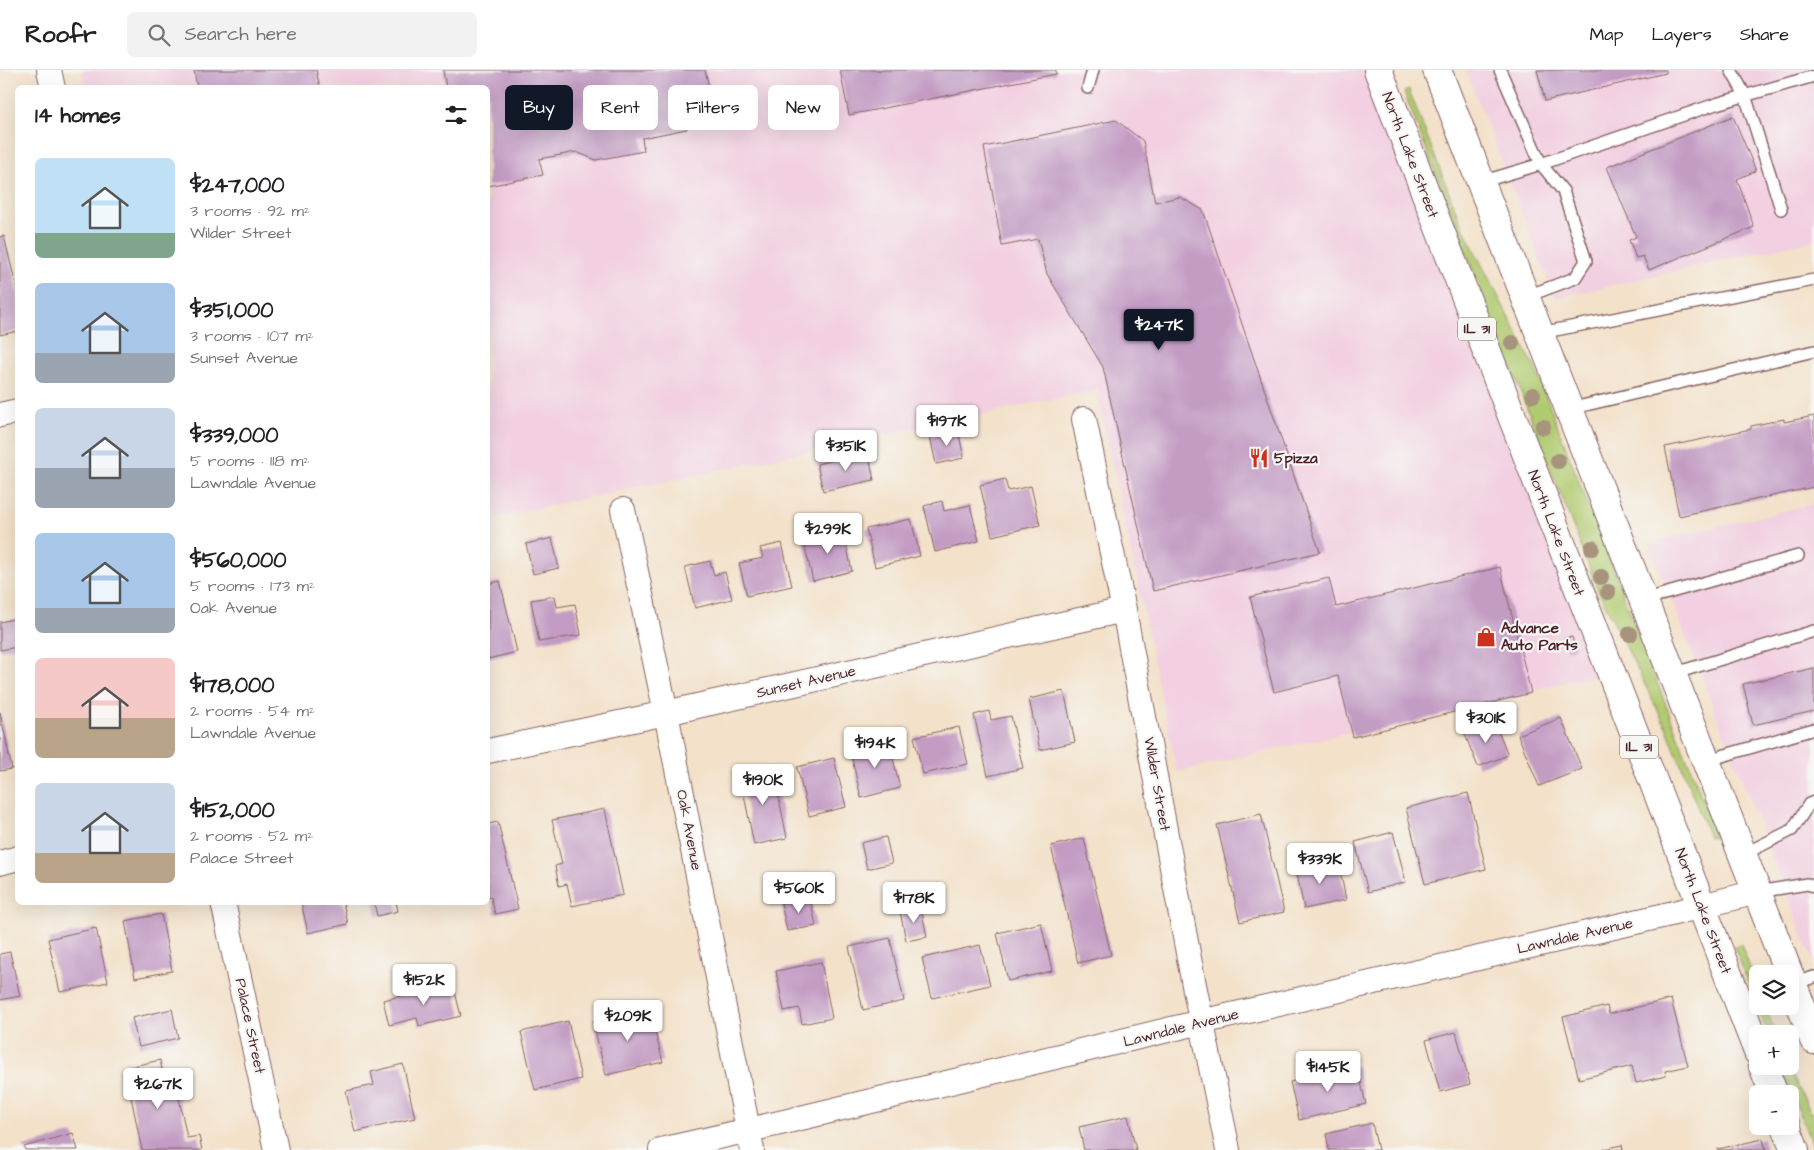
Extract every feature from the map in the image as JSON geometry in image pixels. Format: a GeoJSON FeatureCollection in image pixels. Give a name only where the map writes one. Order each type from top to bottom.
{"type":"FeatureCollection","features":[{"type":"Feature","properties":{"kind":"main road","name":"North Lake Street"},"geometry":{"type":"LineString","coordinates":[[1378,70],[1749,1029]]}},
{"type":"Feature","properties":{"kind":"main road"},"geometry":{"type":"LineString","coordinates":[[1437,70],[1742,855],[1790,965]]}},
{"type":"Feature","properties":{"kind":"main road"},"geometry":{"type":"LineString","coordinates":[[1799,988],[1814,1040]]}},
{"type":"Feature","properties":{"kind":"main road"},"geometry":{"type":"LineString","coordinates":[[1790,1135],[1796,1150]]}},
{"type":"Feature","properties":{"kind":"street"},"geometry":{"type":"LineString","coordinates":[[49,70],[52,85]]}},
{"type":"Feature","properties":{"kind":"street"},"geometry":{"type":"LineString","coordinates":[[0,415],[15,412]]}},
{"type":"Feature","properties":{"kind":"street","name":"Wilder Street"},"geometry":{"type":"LineString","coordinates":[[1084,419],[1124,610],[1201,1022],[1228,1150]]}},
{"type":"Feature","properties":{"kind":"street","name":"Oak Avenue"},"geometry":{"type":"LineString","coordinates":[[622,510],[666,713],[750,1140]]}},
{"type":"Feature","properties":{"kind":"street","name":"Sunset Avenue"},"geometry":{"type":"LineString","coordinates":[[490,751],[1124,610]]}},
{"type":"Feature","properties":{"kind":"street"},"geometry":{"type":"LineString","coordinates":[[0,863],[15,859]]}},
{"type":"Feature","properties":{"kind":"street","name":"Lawndale Avenue"},"geometry":{"type":"LineString","coordinates":[[661,1150],[750,1140],[1201,1022],[1757,892]]}},
{"type":"Feature","properties":{"kind":"street","name":"Palace Street"},"geometry":{"type":"LineString","coordinates":[[224,905],[276,1150]]}},
{"type":"Feature","properties":{"kind":"lane"},"geometry":{"type":"LineString","coordinates":[[1088,88],[1093,70]]}},
{"type":"Feature","properties":{"kind":"lane"},"geometry":{"type":"LineString","coordinates":[[1500,70],[1541,164],[1563,191],[1586,261],[1575,278],[1525,297]]}},
{"type":"Feature","properties":{"kind":"lane"},"geometry":{"type":"LineString","coordinates":[[1731,70],[1746,95],[1781,209]]}},
{"type":"Feature","properties":{"kind":"lane"},"geometry":{"type":"LineString","coordinates":[[1481,182],[1541,164],[1746,95],[1814,76]]}},
{"type":"Feature","properties":{"kind":"lane"},"geometry":{"type":"LineString","coordinates":[[1540,333],[1814,280]]}},
{"type":"Feature","properties":{"kind":"lane"},"geometry":{"type":"LineString","coordinates":[[1569,409],[1814,351]]}},
{"type":"Feature","properties":{"kind":"lane"},"geometry":{"type":"LineString","coordinates":[[1643,600],[1798,556]]}},
{"type":"Feature","properties":{"kind":"lane"},"geometry":{"type":"LineString","coordinates":[[1672,674],[1814,632]]}},
{"type":"Feature","properties":{"kind":"lane"},"geometry":{"type":"LineString","coordinates":[[1705,761],[1814,729]]}},
{"type":"Feature","properties":{"kind":"lane"},"geometry":{"type":"LineString","coordinates":[[1742,855],[1792,830],[1808,804],[1814,802]]}},
{"type":"Feature","properties":{"kind":"lane"},"geometry":{"type":"LineString","coordinates":[[1757,892],[1807,884],[1814,886]]}},
{"type":"Feature","properties":{"kind":"shaded area"},"geometry":{"type":"Polygon","coordinates":[[[82,70],[1365,70],[1605,673],[1177,772],[1097,390],[490,519],[490,85],[84,85],[82,70]]]}},
{"type":"Feature","properties":{"kind":"shaded area"},"geometry":{"type":"Polygon","coordinates":[[[1466,70],[1814,70],[1814,240],[1555,298],[1466,70]]]}},
{"type":"Feature","properties":{"kind":"shaded area"},"geometry":{"type":"Polygon","coordinates":[[[1814,504],[1814,963],[1649,543],[1814,504]]]}},
{"type":"Feature","properties":{"kind":"green space"},"geometry":{"type":"Polygon","coordinates":[[[1409,90],[1461,224],[1535,368],[1711,821],[1715,836],[1709,837],[1667,729],[1598,590],[1404,92],[1409,90]]]}},
{"type":"Feature","properties":{"kind":"green space"},"geometry":{"type":"Polygon","coordinates":[[[1741,944],[1749,966],[1749,985],[1734,946],[1741,944]]]}},
{"type":"Feature","properties":{"kind":"green space"},"geometry":{"type":"Polygon","coordinates":[[[1761,1015],[1769,1015],[1772,1025],[1765,1025],[1761,1015]]]}},
{"type":"Feature","properties":{"kind":"green space"},"geometry":{"type":"Polygon","coordinates":[[[1785,1075],[1792,1075],[1797,1085],[1788,1085],[1785,1075]]]}},
{"type":"Feature","properties":{"kind":"green space"},"geometry":{"type":"Polygon","coordinates":[[[1799,1088],[1814,1119],[1814,1150],[1799,1112],[1799,1088]]]}},
{"type":"Feature","properties":{"kind":"building"},"geometry":{"type":"Polygon","coordinates":[[[194,70],[316,70],[319,85],[196,85],[194,70]]]}},
{"type":"Feature","properties":{"kind":"building"},"geometry":{"type":"Polygon","coordinates":[[[443,70],[705,70],[709,85],[668,85],[668,130],[682,130],[642,138],[644,151],[596,160],[576,152],[539,159],[543,175],[490,186],[490,85],[446,85],[443,70]]]}},
{"type":"Feature","properties":{"kind":"building"},"geometry":{"type":"Polygon","coordinates":[[[840,70],[1056,70],[1056,74],[849,115],[840,70]]]}},
{"type":"Feature","properties":{"kind":"building"},"geometry":{"type":"Polygon","coordinates":[[[1537,70],[1666,70],[1666,73],[1545,101],[1537,70]]]}},
{"type":"Feature","properties":{"kind":"building"},"geometry":{"type":"Polygon","coordinates":[[[1733,116],[1756,171],[1737,179],[1754,227],[1649,270],[1643,256],[1636,258],[1629,240],[1636,237],[1607,167],[1733,116]]]}},
{"type":"Feature","properties":{"kind":"building"},"geometry":{"type":"Polygon","coordinates":[[[1116,120],[1143,141],[1155,202],[1180,197],[1203,210],[1320,552],[1153,591],[1103,367],[1047,274],[1038,239],[1002,246],[984,147],[1116,120]]]}},
{"type":"Feature","properties":{"kind":"building"},"geometry":{"type":"Polygon","coordinates":[[[4,236],[15,282],[15,332],[0,335],[0,237],[4,236]]]}},
{"type":"Feature","properties":{"kind":"building"},"geometry":{"type":"Polygon","coordinates":[[[1814,416],[1814,487],[1679,516],[1665,447],[1751,429],[1751,426],[1784,419],[1784,422],[1814,416]]]}},
{"type":"Feature","properties":{"kind":"building"},"geometry":{"type":"Polygon","coordinates":[[[958,430],[964,458],[936,464],[930,436],[958,430]]]}},
{"type":"Feature","properties":{"kind":"building"},"geometry":{"type":"Polygon","coordinates":[[[868,452],[874,480],[823,491],[817,464],[868,452]]]}},
{"type":"Feature","properties":{"kind":"building"},"geometry":{"type":"Polygon","coordinates":[[[1005,479],[1008,491],[1031,486],[1040,525],[992,536],[980,485],[1005,479]]]}},
{"type":"Feature","properties":{"kind":"building"},"geometry":{"type":"Polygon","coordinates":[[[942,501],[944,511],[970,505],[979,541],[935,552],[924,506],[942,501]]]}},
{"type":"Feature","properties":{"kind":"building"},"geometry":{"type":"Polygon","coordinates":[[[911,519],[920,556],[875,567],[866,529],[911,519]]]}},
{"type":"Feature","properties":{"kind":"building"},"geometry":{"type":"Polygon","coordinates":[[[843,529],[852,571],[813,581],[803,538],[843,529]]]}},
{"type":"Feature","properties":{"kind":"building"},"geometry":{"type":"Polygon","coordinates":[[[552,538],[559,568],[533,574],[526,544],[552,538]]]}},
{"type":"Feature","properties":{"kind":"building"},"geometry":{"type":"Polygon","coordinates":[[[782,543],[792,586],[747,596],[739,563],[763,558],[760,548],[782,543]]]}},
{"type":"Feature","properties":{"kind":"building"},"geometry":{"type":"Polygon","coordinates":[[[710,561],[714,575],[725,572],[732,599],[695,608],[685,567],[710,561]]]}},
{"type":"Feature","properties":{"kind":"building"},"geometry":{"type":"Polygon","coordinates":[[[1500,567],[1531,693],[1353,737],[1338,676],[1274,692],[1250,597],[1329,578],[1336,607],[1500,567]]]}},
{"type":"Feature","properties":{"kind":"building"},"geometry":{"type":"Polygon","coordinates":[[[500,581],[517,652],[490,659],[490,584],[500,581]]]}},
{"type":"Feature","properties":{"kind":"building"},"geometry":{"type":"Polygon","coordinates":[[[555,596],[557,607],[575,604],[581,635],[539,642],[531,600],[555,596]]]}},
{"type":"Feature","properties":{"kind":"building"},"geometry":{"type":"Polygon","coordinates":[[[15,619],[15,648],[0,650],[0,622],[15,619]]]}},
{"type":"Feature","properties":{"kind":"building"},"geometry":{"type":"Polygon","coordinates":[[[1572,637],[1575,648],[1567,650],[1564,638],[1572,637]]]}},
{"type":"Feature","properties":{"kind":"building"},"geometry":{"type":"Polygon","coordinates":[[[1814,668],[1814,711],[1753,725],[1743,684],[1814,668]]]}},
{"type":"Feature","properties":{"kind":"building"},"geometry":{"type":"Polygon","coordinates":[[[1064,691],[1075,742],[1040,750],[1029,699],[1064,691]]]}},
{"type":"Feature","properties":{"kind":"building"},"geometry":{"type":"Polygon","coordinates":[[[989,711],[991,720],[1011,716],[1023,768],[988,776],[974,715],[989,711]]]}},
{"type":"Feature","properties":{"kind":"building"},"geometry":{"type":"Polygon","coordinates":[[[0,712],[12,769],[0,771],[0,712]]]}},
{"type":"Feature","properties":{"kind":"building"},"geometry":{"type":"Polygon","coordinates":[[[1561,718],[1582,769],[1539,786],[1518,735],[1561,718]]]}},
{"type":"Feature","properties":{"kind":"building"},"geometry":{"type":"Polygon","coordinates":[[[1494,720],[1508,755],[1478,767],[1464,732],[1494,720]]]}},
{"type":"Feature","properties":{"kind":"building"},"geometry":{"type":"Polygon","coordinates":[[[959,727],[968,764],[923,774],[914,737],[959,727]]]}},
{"type":"Feature","properties":{"kind":"building"},"geometry":{"type":"Polygon","coordinates":[[[889,741],[900,788],[861,798],[850,750],[889,741]]]}},
{"type":"Feature","properties":{"kind":"building"},"geometry":{"type":"Polygon","coordinates":[[[834,758],[846,807],[809,816],[797,767],[834,758]]]}},
{"type":"Feature","properties":{"kind":"building"},"geometry":{"type":"Polygon","coordinates":[[[773,768],[787,838],[754,845],[740,774],[773,768]]]}},
{"type":"Feature","properties":{"kind":"building"},"geometry":{"type":"Polygon","coordinates":[[[1468,793],[1486,869],[1425,884],[1406,808],[1468,793]]]}},
{"type":"Feature","properties":{"kind":"building"},"geometry":{"type":"Polygon","coordinates":[[[605,809],[623,895],[572,906],[567,884],[559,886],[555,866],[562,864],[552,820],[605,809]]]}},
{"type":"Feature","properties":{"kind":"building"},"geometry":{"type":"Polygon","coordinates":[[[1261,814],[1284,912],[1240,922],[1217,825],[1261,814]]]}},
{"type":"Feature","properties":{"kind":"building"},"geometry":{"type":"Polygon","coordinates":[[[498,822],[518,909],[495,914],[490,897],[490,824],[498,822]]]}},
{"type":"Feature","properties":{"kind":"building"},"geometry":{"type":"Polygon","coordinates":[[[1393,832],[1406,882],[1368,892],[1355,842],[1393,832]]]}},
{"type":"Feature","properties":{"kind":"building"},"geometry":{"type":"Polygon","coordinates":[[[886,837],[892,863],[867,869],[861,843],[886,837]]]}},
{"type":"Feature","properties":{"kind":"building"},"geometry":{"type":"Polygon","coordinates":[[[1084,838],[1111,955],[1078,963],[1051,846],[1084,838]]]}},
{"type":"Feature","properties":{"kind":"building"},"geometry":{"type":"Polygon","coordinates":[[[1311,861],[1312,870],[1339,865],[1346,900],[1304,909],[1295,864],[1311,861]]]}},
{"type":"Feature","properties":{"kind":"building"},"geometry":{"type":"Polygon","coordinates":[[[810,897],[816,926],[787,931],[781,903],[810,897]]]}},
{"type":"Feature","properties":{"kind":"building"},"geometry":{"type":"Polygon","coordinates":[[[302,905],[344,905],[348,924],[308,933],[302,905]]]}},
{"type":"Feature","properties":{"kind":"building"},"geometry":{"type":"Polygon","coordinates":[[[375,905],[397,905],[398,911],[377,916],[375,905]]]}},
{"type":"Feature","properties":{"kind":"building"},"geometry":{"type":"Polygon","coordinates":[[[921,907],[927,937],[906,941],[900,911],[921,907]]]}},
{"type":"Feature","properties":{"kind":"building"},"geometry":{"type":"Polygon","coordinates":[[[161,914],[172,971],[135,978],[125,921],[161,914]]]}},
{"type":"Feature","properties":{"kind":"building"},"geometry":{"type":"Polygon","coordinates":[[[1041,923],[1052,971],[1008,981],[997,933],[1041,923]]]}},
{"type":"Feature","properties":{"kind":"building"},"geometry":{"type":"Polygon","coordinates":[[[96,928],[108,982],[60,992],[48,939],[96,928]]]}},
{"type":"Feature","properties":{"kind":"building"},"geometry":{"type":"Polygon","coordinates":[[[890,938],[904,1001],[863,1010],[849,947],[890,938]]]}},
{"type":"Feature","properties":{"kind":"building"},"geometry":{"type":"Polygon","coordinates":[[[980,945],[990,985],[932,998],[922,958],[980,945]]]}},
{"type":"Feature","properties":{"kind":"building"},"geometry":{"type":"Polygon","coordinates":[[[10,952],[20,996],[0,1000],[0,954],[10,952]]]}},
{"type":"Feature","properties":{"kind":"building"},"geometry":{"type":"Polygon","coordinates":[[[821,962],[832,1018],[802,1024],[799,1008],[784,1011],[776,971],[821,962]]]}},
{"type":"Feature","properties":{"kind":"building"},"geometry":{"type":"Polygon","coordinates":[[[453,984],[461,1016],[419,1026],[417,1018],[389,1025],[383,1000],[453,984]]]}},
{"type":"Feature","properties":{"kind":"building"},"geometry":{"type":"Polygon","coordinates":[[[1671,999],[1688,1066],[1665,1071],[1666,1076],[1636,1083],[1632,1066],[1579,1079],[1563,1017],[1607,1006],[1609,1014],[1671,999]]]}},
{"type":"Feature","properties":{"kind":"building"},"geometry":{"type":"Polygon","coordinates":[[[172,1009],[178,1038],[139,1047],[132,1018],[172,1009]]]}},
{"type":"Feature","properties":{"kind":"building"},"geometry":{"type":"Polygon","coordinates":[[[649,1009],[663,1062],[606,1075],[593,1022],[649,1009]]]}},
{"type":"Feature","properties":{"kind":"building"},"geometry":{"type":"Polygon","coordinates":[[[568,1021],[581,1079],[535,1090],[521,1032],[568,1021]]]}},
{"type":"Feature","properties":{"kind":"building"},"geometry":{"type":"Polygon","coordinates":[[[1456,1032],[1470,1084],[1440,1092],[1426,1040],[1456,1032]]]}},
{"type":"Feature","properties":{"kind":"building"},"geometry":{"type":"Polygon","coordinates":[[[160,1060],[165,1085],[176,1083],[187,1138],[199,1136],[202,1150],[142,1150],[125,1068],[160,1060]]]}},
{"type":"Feature","properties":{"kind":"building"},"geometry":{"type":"Polygon","coordinates":[[[403,1064],[415,1118],[355,1132],[346,1091],[374,1085],[371,1072],[403,1064]]]}},
{"type":"Feature","properties":{"kind":"building"},"geometry":{"type":"Polygon","coordinates":[[[1357,1066],[1366,1104],[1299,1120],[1290,1082],[1357,1066]]]}},
{"type":"Feature","properties":{"kind":"building"},"geometry":{"type":"Polygon","coordinates":[[[1128,1116],[1136,1150],[1084,1150],[1079,1127],[1128,1116]]]}},
{"type":"Feature","properties":{"kind":"building"},"geometry":{"type":"Polygon","coordinates":[[[1372,1123],[1378,1150],[1329,1150],[1326,1134],[1372,1123]]]}},
{"type":"Feature","properties":{"kind":"building"},"geometry":{"type":"Polygon","coordinates":[[[73,1133],[78,1150],[25,1150],[24,1147],[73,1133]]]}},
{"type":"Feature","properties":{"kind":"building"},"geometry":{"type":"Polygon","coordinates":[[[1763,1139],[1766,1150],[1718,1150],[1718,1149],[1763,1139]]]}},
{"type":"Feature","properties":{"kind":"building"},"geometry":{"type":"Polygon","coordinates":[[[1622,1145],[1623,1150],[1604,1149],[1622,1145]]]}},
{"type":"Feature","properties":{"kind":"place","name":"5pizza"},"geometry":{"type":"Point","coordinates":[1259,458]}},
{"type":"Feature","properties":{"kind":"place","name":"Advance Auto Parts"},"geometry":{"type":"Point","coordinates":[1486,637]}}]}
